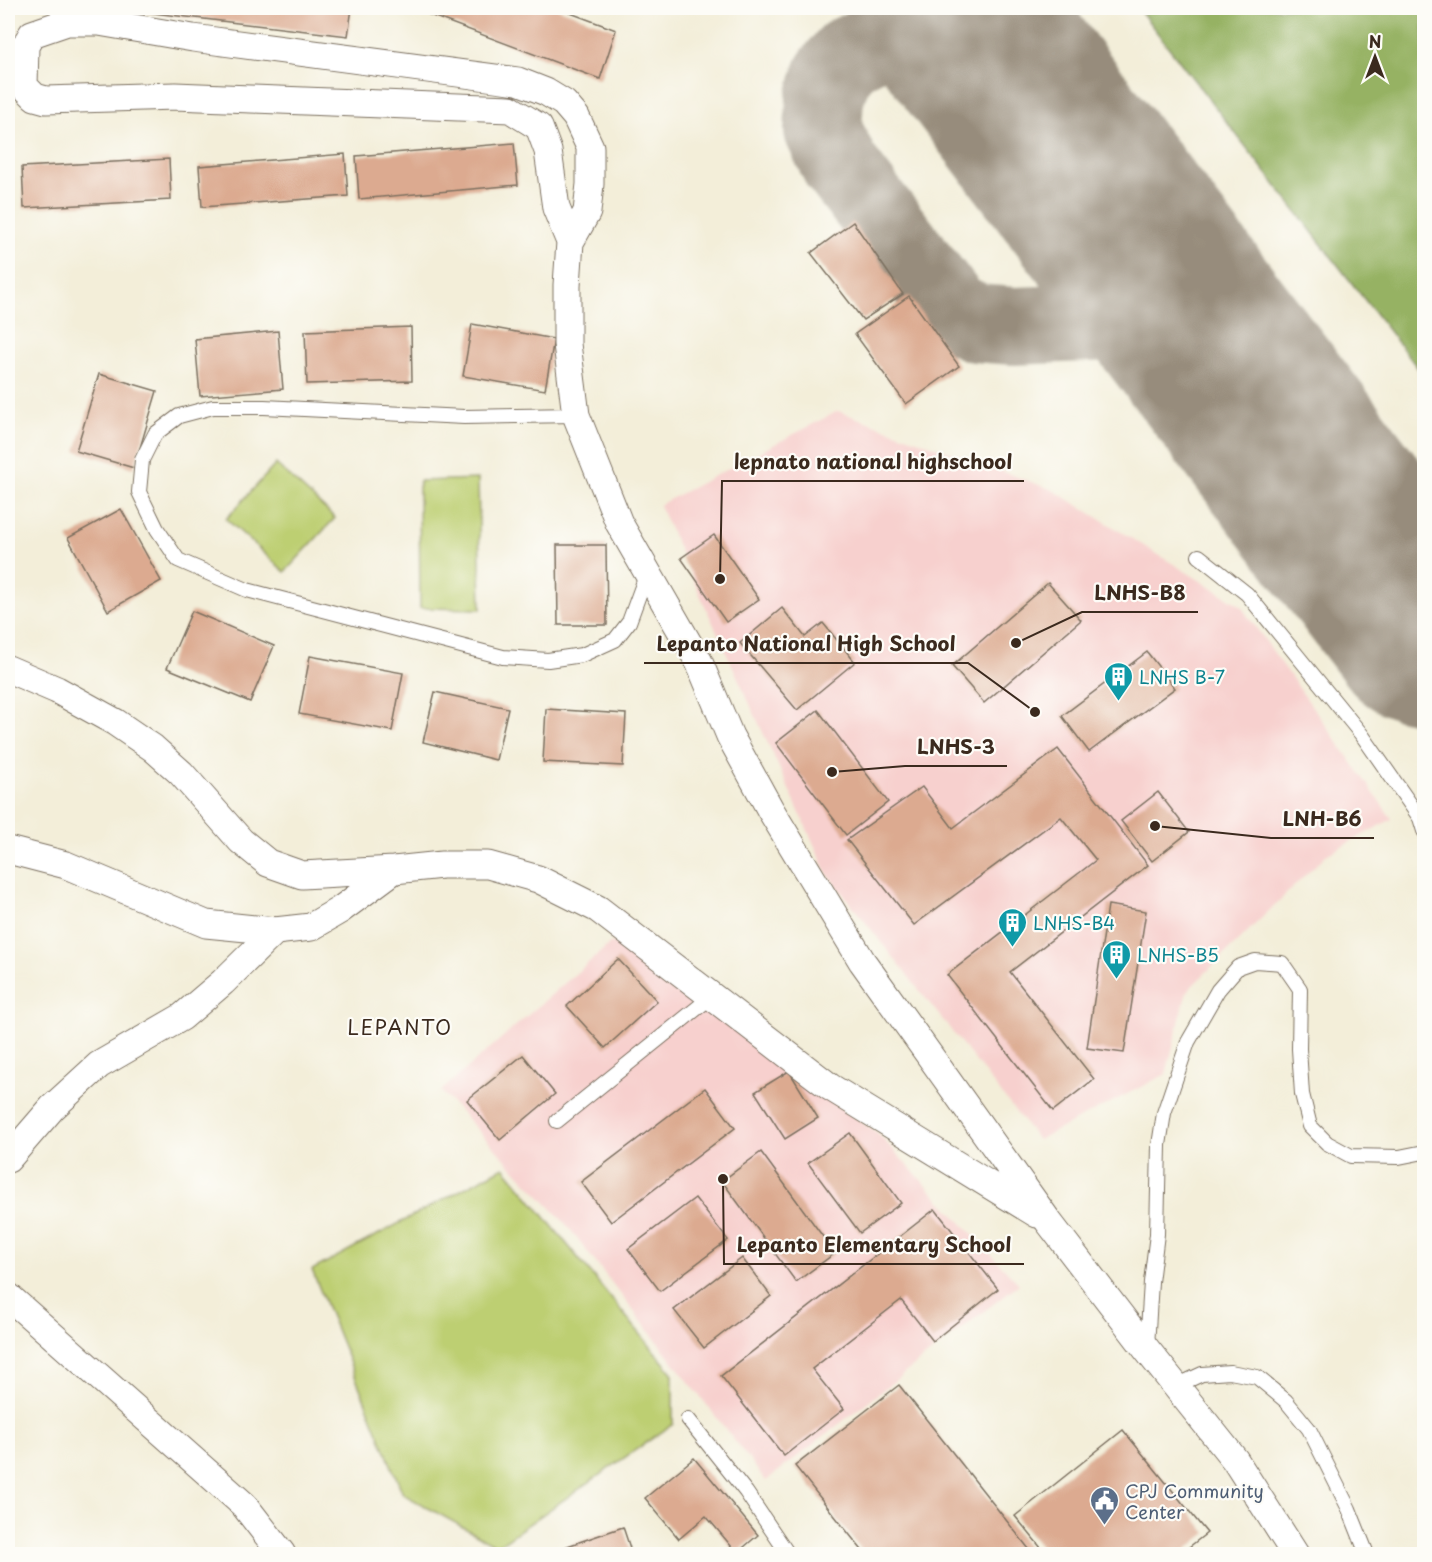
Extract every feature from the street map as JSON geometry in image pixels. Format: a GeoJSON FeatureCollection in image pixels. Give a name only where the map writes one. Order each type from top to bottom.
{"type":"FeatureCollection","features":[{"type":"Feature","properties":{"kind":"street"},"geometry":{"type":"LineString","coordinates":[[570,242],[556,208],[548,151],[539,127],[510,109],[175,96],[46,99],[35,97],[24,86],[25,46],[32,34],[67,22],[99,22],[193,38],[518,81],[546,92],[564,103],[576,117],[590,147],[590,184],[587,212],[570,242],[567,344],[576,415],[619,523],[699,662],[730,736],[770,809],[862,961],[1048,1221],[1235,1460],[1295,1554]]}},
{"type":"Feature","properties":{"kind":"street"},"geometry":{"type":"LineString","coordinates":[[8,669],[57,690],[115,722],[153,748],[181,773],[240,841],[268,863],[302,875],[442,865],[488,865],[538,879],[598,909],[830,1087],[1048,1221]]}},
{"type":"Feature","properties":{"kind":"street"},"geometry":{"type":"LineString","coordinates":[[8,850],[66,865],[206,924],[275,931],[310,927],[340,910],[394,870]]}},
{"type":"Feature","properties":{"kind":"street"},"geometry":{"type":"LineString","coordinates":[[8,1159],[52,1108],[99,1065],[182,1017],[224,982],[275,931]]}},
{"type":"Feature","properties":{"kind":"street"},"geometry":{"type":"LineString","coordinates":[[8,1296],[244,1505],[282,1554]]}},
{"type":"Feature","properties":{"kind":"lane"},"geometry":{"type":"LineString","coordinates":[[576,415],[465,417],[264,407],[213,407],[179,416],[155,434],[142,460],[139,492],[157,529],[178,560],[247,590],[503,657],[548,660],[582,655],[615,640],[628,622],[647,573]]}},
{"type":"Feature","properties":{"kind":"lane"},"geometry":{"type":"LineString","coordinates":[[1199,556],[1247,594],[1362,735],[1420,818],[1425,831]]}},
{"type":"Feature","properties":{"kind":"lane"},"geometry":{"type":"LineString","coordinates":[[1147,1350],[1151,1282],[1157,1234],[1159,1145],[1164,1113],[1188,1042],[1218,990],[1238,967],[1255,960],[1282,963],[1300,989],[1299,1049],[1302,1094],[1310,1126],[1327,1143],[1351,1156],[1399,1157],[1425,1152]]}},
{"type":"Feature","properties":{"kind":"lane"},"geometry":{"type":"LineString","coordinates":[[557,1121],[711,997]]}},
{"type":"Feature","properties":{"kind":"lane"},"geometry":{"type":"LineString","coordinates":[[1176,1386],[1202,1374],[1230,1372],[1257,1377],[1286,1401],[1309,1429],[1349,1509],[1367,1554]]}},
{"type":"Feature","properties":{"kind":"lane"},"geometry":{"type":"LineString","coordinates":[[688,1419],[746,1492],[788,1554]]}},
{"type":"Feature","properties":{"kind":"shaded area"},"geometry":{"type":"Polygon","coordinates":[[[838,411],[1053,490],[1240,605],[1392,819],[1326,855],[1187,991],[1166,1074],[1038,1140],[828,875],[659,505],[838,411]]]}},
{"type":"Feature","properties":{"kind":"shaded area"},"geometry":{"type":"Polygon","coordinates":[[[612,942],[738,1030],[880,1136],[1019,1284],[766,1481],[565,1223],[441,1091],[612,942]]]}},
{"type":"Feature","properties":{"kind":"green space"},"geometry":{"type":"Polygon","coordinates":[[[1138,8],[1424,8],[1424,376],[1138,8]]]}},
{"type":"Feature","properties":{"kind":"green space"},"geometry":{"type":"Polygon","coordinates":[[[276,464],[335,518],[285,572],[226,519],[276,464]]]}},
{"type":"Feature","properties":{"kind":"green space"},"geometry":{"type":"Polygon","coordinates":[[[478,479],[481,609],[420,608],[419,481],[478,479]]]}},
{"type":"Feature","properties":{"kind":"green space"},"geometry":{"type":"Polygon","coordinates":[[[504,1167],[673,1374],[673,1424],[497,1546],[403,1494],[312,1270],[504,1167]]]}},
{"type":"Feature","properties":{"kind":"building"},"geometry":{"type":"Polygon","coordinates":[[[111,8],[352,8],[348,36],[111,8]]]}},
{"type":"Feature","properties":{"kind":"building"},"geometry":{"type":"Polygon","coordinates":[[[411,8],[557,8],[616,30],[600,79],[411,8]]]}},
{"type":"Feature","properties":{"kind":"building"},"geometry":{"type":"Polygon","coordinates":[[[514,143],[518,185],[359,199],[356,156],[514,143]]]}},
{"type":"Feature","properties":{"kind":"building"},"geometry":{"type":"Polygon","coordinates":[[[345,154],[348,196],[202,207],[199,166],[345,154]]]}},
{"type":"Feature","properties":{"kind":"building"},"geometry":{"type":"Polygon","coordinates":[[[169,159],[171,200],[24,208],[22,167],[169,159]]]}},
{"type":"Feature","properties":{"kind":"building"},"geometry":{"type":"Polygon","coordinates":[[[853,222],[903,294],[863,320],[811,253],[853,222]]]}},
{"type":"Feature","properties":{"kind":"building"},"geometry":{"type":"Polygon","coordinates":[[[909,296],[959,366],[906,404],[855,334],[909,296]]]}},
{"type":"Feature","properties":{"kind":"building"},"geometry":{"type":"Polygon","coordinates":[[[472,324],[554,339],[545,390],[463,376],[472,324]]]}},
{"type":"Feature","properties":{"kind":"building"},"geometry":{"type":"Polygon","coordinates":[[[411,327],[412,381],[307,384],[305,331],[411,327]]]}},
{"type":"Feature","properties":{"kind":"building"},"geometry":{"type":"Polygon","coordinates":[[[278,331],[283,389],[200,396],[195,339],[278,331]]]}},
{"type":"Feature","properties":{"kind":"building"},"geometry":{"type":"Polygon","coordinates":[[[99,374],[157,391],[134,468],[76,451],[99,374]]]}},
{"type":"Feature","properties":{"kind":"building"},"geometry":{"type":"Polygon","coordinates":[[[121,509],[161,581],[108,611],[68,538],[121,509]]]}},
{"type":"Feature","properties":{"kind":"building"},"geometry":{"type":"Polygon","coordinates":[[[714,535],[759,599],[726,622],[681,558],[714,535]]]}},
{"type":"Feature","properties":{"kind":"building"},"geometry":{"type":"Polygon","coordinates":[[[557,545],[606,545],[607,625],[558,625],[557,545]]]}},
{"type":"Feature","properties":{"kind":"building"},"geometry":{"type":"Polygon","coordinates":[[[1048,583],[1081,620],[984,703],[952,666],[1048,583]]]}},
{"type":"Feature","properties":{"kind":"building"},"geometry":{"type":"Polygon","coordinates":[[[782,608],[805,637],[823,623],[855,662],[797,710],[740,643],[782,608]]]}},
{"type":"Feature","properties":{"kind":"building"},"geometry":{"type":"Polygon","coordinates":[[[192,611],[274,646],[250,702],[167,668],[192,611]]]}},
{"type":"Feature","properties":{"kind":"building","name":"LNHS B-7"},"geometry":{"type":"Polygon","coordinates":[[[1147,652],[1175,688],[1089,752],[1062,716],[1147,652]]]}},
{"type":"Feature","properties":{"kind":"building"},"geometry":{"type":"Polygon","coordinates":[[[310,656],[403,673],[392,731],[299,714],[310,656]]]}},
{"type":"Feature","properties":{"kind":"building"},"geometry":{"type":"Polygon","coordinates":[[[435,692],[508,708],[496,760],[423,742],[435,692]]]}},
{"type":"Feature","properties":{"kind":"building"},"geometry":{"type":"Polygon","coordinates":[[[546,709],[626,714],[623,766],[543,762],[546,709]]]}},
{"type":"Feature","properties":{"kind":"building"},"geometry":{"type":"Polygon","coordinates":[[[818,710],[888,802],[846,835],[776,743],[818,710]]]}},
{"type":"Feature","properties":{"kind":"building","name":"LNHS-B4"},"geometry":{"type":"Polygon","coordinates":[[[1058,749],[1148,865],[1010,972],[1094,1079],[1053,1111],[947,975],[1096,860],[1061,817],[914,925],[847,840],[922,787],[953,828],[1058,749]]]}},
{"type":"Feature","properties":{"kind":"building"},"geometry":{"type":"Polygon","coordinates":[[[1158,792],[1189,832],[1152,861],[1121,821],[1158,792]]]}},
{"type":"Feature","properties":{"kind":"building","name":"LNHS-B5"},"geometry":{"type":"Polygon","coordinates":[[[1108,905],[1146,911],[1124,1053],[1087,1048],[1108,905]]]}},
{"type":"Feature","properties":{"kind":"building"},"geometry":{"type":"Polygon","coordinates":[[[618,959],[657,1001],[605,1048],[567,1006],[618,959]]]}},
{"type":"Feature","properties":{"kind":"building"},"geometry":{"type":"Polygon","coordinates":[[[523,1055],[555,1094],[500,1140],[467,1100],[523,1055]]]}},
{"type":"Feature","properties":{"kind":"building"},"geometry":{"type":"Polygon","coordinates":[[[789,1071],[818,1118],[785,1139],[755,1092],[789,1071]]]}},
{"type":"Feature","properties":{"kind":"building"},"geometry":{"type":"Polygon","coordinates":[[[705,1088],[735,1128],[611,1222],[581,1182],[705,1088]]]}},
{"type":"Feature","properties":{"kind":"building"},"geometry":{"type":"Polygon","coordinates":[[[850,1133],[901,1203],[860,1233],[808,1163],[850,1133]]]}},
{"type":"Feature","properties":{"kind":"building"},"geometry":{"type":"Polygon","coordinates":[[[761,1152],[835,1253],[796,1282],[722,1181],[761,1152]]]}},
{"type":"Feature","properties":{"kind":"building"},"geometry":{"type":"Polygon","coordinates":[[[695,1198],[728,1240],[660,1291],[628,1249],[695,1198]]]}},
{"type":"Feature","properties":{"kind":"building"},"geometry":{"type":"Polygon","coordinates":[[[935,1209],[998,1289],[933,1341],[901,1300],[812,1369],[844,1409],[784,1456],[721,1376],[935,1209]]]}},
{"type":"Feature","properties":{"kind":"building"},"geometry":{"type":"Polygon","coordinates":[[[742,1258],[771,1296],[704,1348],[674,1310],[742,1258]]]}},
{"type":"Feature","properties":{"kind":"building"},"geometry":{"type":"Polygon","coordinates":[[[899,1385],[1033,1554],[865,1554],[795,1466],[899,1385]]]}},
{"type":"Feature","properties":{"kind":"building"},"geometry":{"type":"Polygon","coordinates":[[[1123,1430],[1207,1533],[1180,1554],[1046,1554],[1015,1516],[1123,1430]]]}},
{"type":"Feature","properties":{"kind":"building"},"geometry":{"type":"Polygon","coordinates":[[[694,1458],[758,1535],[737,1553],[706,1516],[679,1539],[645,1498],[694,1458]]]}},
{"type":"Feature","properties":{"kind":"building"},"geometry":{"type":"Polygon","coordinates":[[[623,1527],[632,1554],[544,1554],[623,1527]]]}},
{"type":"Feature","properties":{"kind":"taxiway"},"geometry":{"type":"LineString","coordinates":[[983,49],[927,35],[901,36],[873,42],[848,55],[832,75],[825,99],[823,130],[840,166],[953,312],[976,323],[1014,326],[1189,319]]}},
{"type":"Feature","properties":{"kind":"runway"},"geometry":{"type":"LineString","coordinates":[[952,8],[1424,626]]}},
{"type":"Feature","properties":{"kind":"place","name":"lepnato national highschool"},"geometry":{"type":"Point","coordinates":[720,579]}},
{"type":"Feature","properties":{"kind":"place","name":"LNHS-B8"},"geometry":{"type":"Point","coordinates":[1016,643]}},
{"type":"Feature","properties":{"kind":"place","name":"LNHS B-7"},"geometry":{"type":"Point","coordinates":[1118,702]}},
{"type":"Feature","properties":{"kind":"place","name":"Lepanto National High School"},"geometry":{"type":"Point","coordinates":[1035,712]}},
{"type":"Feature","properties":{"kind":"place","name":"LNHS-3"},"geometry":{"type":"Point","coordinates":[832,772]}},
{"type":"Feature","properties":{"kind":"place","name":"LNH-B6"},"geometry":{"type":"Point","coordinates":[1155,826]}},
{"type":"Feature","properties":{"kind":"place","name":"LNHS-B4"},"geometry":{"type":"Point","coordinates":[1012,948]}},
{"type":"Feature","properties":{"kind":"place","name":"LNHS-B5"},"geometry":{"type":"Point","coordinates":[1116,980]}},
{"type":"Feature","properties":{"kind":"place","name":"Lepanto Elementary School"},"geometry":{"type":"Point","coordinates":[723,1179]}},
{"type":"Feature","properties":{"kind":"place","name":"CPJ Community Center"},"geometry":{"type":"Point","coordinates":[1104,1526]}},
{"type":"Feature","properties":{"kind":"district","name":"LEPANTO"},"geometry":{"type":"Point","coordinates":[400,1027]}}]}
